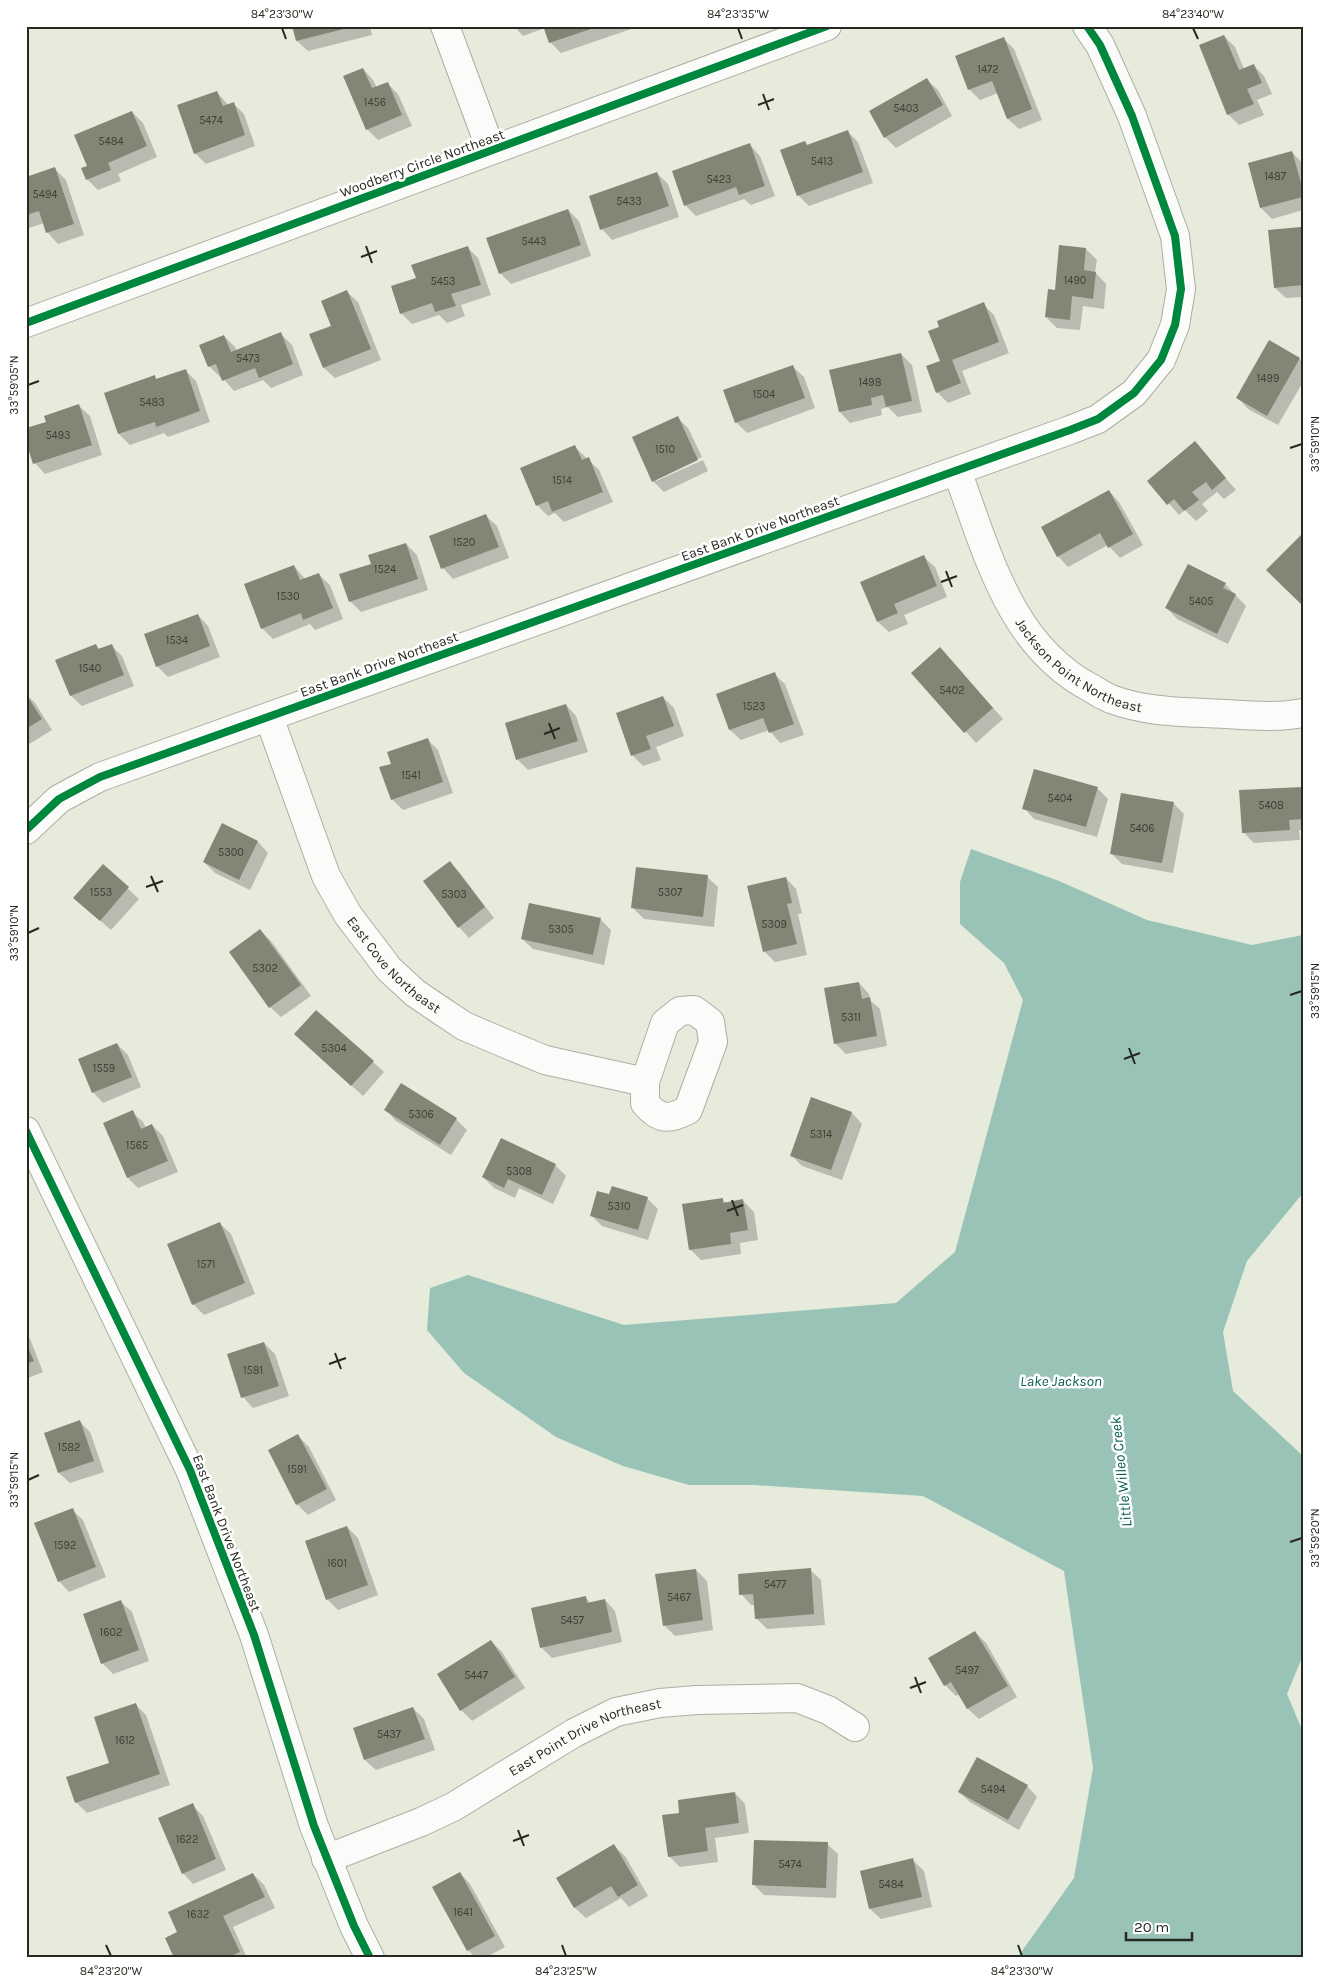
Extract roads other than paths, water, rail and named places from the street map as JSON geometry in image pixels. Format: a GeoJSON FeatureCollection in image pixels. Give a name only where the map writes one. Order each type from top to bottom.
{"type":"FeatureCollection","features":[{"type":"Feature","properties":{"kind":"street"},"geometry":{"type":"LineString","coordinates":[[445,26],[491,150]]}},
{"type":"Feature","properties":{"kind":"street","name":"Woodberry Circle Northeast"},"geometry":{"type":"LineString","coordinates":[[26,322],[826,26]]}},
{"type":"Feature","properties":{"kind":"street","name":"East Bank Drive Northeast"},"geometry":{"type":"LineString","coordinates":[[26,830],[59,799],[100,777],[1098,419],[1134,393],[1160,360],[1175,325],[1181,289],[1175,236],[1132,116],[1100,45],[1087,26]]}},
{"type":"Feature","properties":{"kind":"street","name":"Jackson Point Northeast"},"geometry":{"type":"LineString","coordinates":[[957,471],[999,583],[1017,619],[1052,662],[1072,679],[1110,699],[1146,708],[1249,715],[1293,715],[1303,713]]}},
{"type":"Feature","properties":{"kind":"street","name":"East Cove Northeast"},"geometry":{"type":"LineString","coordinates":[[268,717],[326,876],[348,915],[389,969],[414,993],[464,1026],[545,1060],[645,1082]]}},
{"type":"Feature","properties":{"kind":"street","name":"East Bank Drive Northeast"},"geometry":{"type":"LineString","coordinates":[[26,1131],[190,1470],[254,1636],[326,1859],[354,1926],[370,1958]]}},
{"type":"Feature","properties":{"kind":"street","name":"East Point Drive Northeast"},"geometry":{"type":"LineString","coordinates":[[326,1859],[453,1807],[574,1733],[616,1712],[660,1703],[688,1700],[797,1698],[828,1710],[855,1727]]}},
{"type":"Feature","properties":{"kind":"water","name":"Lake Jackson"},"geometry":{"type":"Polygon","coordinates":[[[971,849],[1059,881],[1147,920],[1252,945],[1303,935],[1303,1193],[1247,1261],[1223,1332],[1233,1391],[1303,1456],[1303,1655],[1287,1694],[1303,1732],[1303,1958],[1017,1958],[1074,1878],[1093,1768],[1064,1571],[923,1496],[754,1485],[689,1485],[623,1466],[556,1437],[464,1373],[427,1330],[430,1288],[468,1275],[624,1325],[896,1303],[955,1252],[1023,1000],[1004,963],[960,924],[960,882],[971,849]]]}},
{"type":"Feature","properties":{"kind":"water label","name":"Little Willeo Creek"},"geometry":{"type":"Point","coordinates":[1121,1472]}}]}
